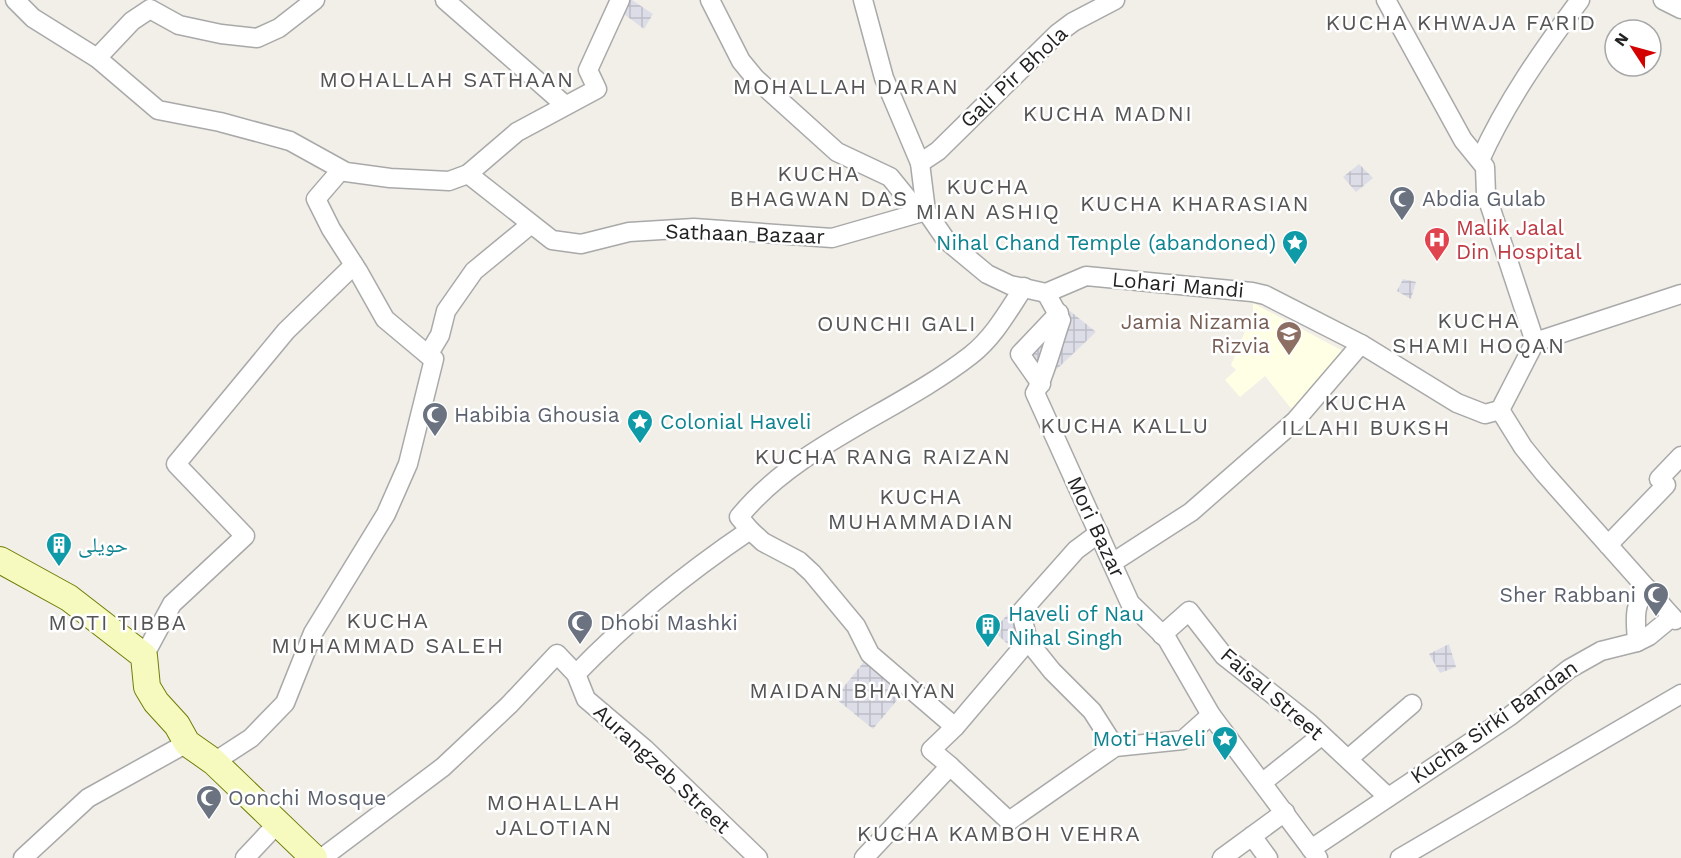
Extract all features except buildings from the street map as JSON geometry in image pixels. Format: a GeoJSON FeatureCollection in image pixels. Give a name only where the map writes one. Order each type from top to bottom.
{"type":"FeatureCollection","features":[{"type":"Feature","properties":{"kind":"street"},"geometry":{"type":"LineString","coordinates":[[15,0],[33,18],[97,58],[158,110],[220,122],[290,141],[341,170],[390,178],[449,181],[468,174],[517,132],[597,89],[588,70],[620,0]]}},
{"type":"Feature","properties":{"kind":"street"},"geometry":{"type":"LineString","coordinates":[[97,58],[132,21],[150,9],[179,25],[257,38],[279,28],[315,0]]}},
{"type":"Feature","properties":{"kind":"street"},"geometry":{"type":"LineString","coordinates":[[445,0],[565,105]]}},
{"type":"Feature","properties":{"kind":"street"},"geometry":{"type":"LineString","coordinates":[[710,0],[741,61],[755,78],[837,152],[890,177],[912,204],[926,211]]}},
{"type":"Feature","properties":{"kind":"street"},"geometry":{"type":"LineString","coordinates":[[863,0],[884,78],[920,163],[926,211],[946,240],[987,274],[1010,285],[1046,293],[1059,313],[1020,354],[1041,384]]}},
{"type":"Feature","properties":{"kind":"street","name":"Gali Pir Bhola"},"geometry":{"type":"LineString","coordinates":[[920,163],[938,151],[1057,34],[1073,22],[1115,0]]}},
{"type":"Feature","properties":{"kind":"street"},"geometry":{"type":"LineString","coordinates":[[1386,0],[1463,140],[1485,167],[1486,194],[1498,235],[1510,261],[1522,311],[1535,342]]}},
{"type":"Feature","properties":{"kind":"street"},"geometry":{"type":"LineString","coordinates":[[1480,160],[1497,124],[1526,76],[1580,0]]}},
{"type":"Feature","properties":{"kind":"street"},"geometry":{"type":"LineString","coordinates":[[1663,0],[1681,9]]}},
{"type":"Feature","properties":{"kind":"street"},"geometry":{"type":"LineString","coordinates":[[214,762],[251,738],[285,704],[313,633],[386,514],[408,464],[434,359],[385,319],[354,264],[331,230],[316,199],[341,170]]}},
{"type":"Feature","properties":{"kind":"street","name":"Sathaan Bazaar"},"geometry":{"type":"LineString","coordinates":[[468,174],[552,240],[581,244],[629,232],[694,228],[832,238],[926,211]]}},
{"type":"Feature","properties":{"kind":"street"},"geometry":{"type":"LineString","coordinates":[[428,355],[440,335],[446,311],[474,272],[530,225]]}},
{"type":"Feature","properties":{"kind":"street"},"geometry":{"type":"LineString","coordinates":[[314,858],[214,762],[187,743],[177,725],[156,702],[147,687],[144,656],[172,604],[245,536],[176,464],[286,331],[354,264]]}},
{"type":"Feature","properties":{"kind":"street","name":"Lohari Mandi"},"geometry":{"type":"LineString","coordinates":[[1046,293],[1086,276],[1265,295],[1361,344],[1457,403],[1485,414],[1500,410]]}},
{"type":"Feature","properties":{"kind":"street"},"geometry":{"type":"LineString","coordinates":[[955,727],[870,654],[856,626],[812,573],[799,561],[763,542],[739,517],[754,498],[791,468],[972,355],[1005,317],[1024,287]]}},
{"type":"Feature","properties":{"kind":"street"},"geometry":{"type":"LineString","coordinates":[[1647,590],[1637,603],[1635,615],[1638,642],[1673,618],[1544,473],[1523,447],[1500,410],[1535,342],[1681,294]]}},
{"type":"Feature","properties":{"kind":"street","name":"Mori Bazar"},"geometry":{"type":"LineString","coordinates":[[1059,313],[1061,320],[1042,374],[1041,384],[1035,393],[1130,603],[1162,635],[1211,715],[1314,853]]}},
{"type":"Feature","properties":{"kind":"street"},"geometry":{"type":"LineString","coordinates":[[1112,563],[1191,512],[1295,421],[1361,344]]}},
{"type":"Feature","properties":{"kind":"street"},"geometry":{"type":"LineString","coordinates":[[1608,545],[1666,485],[1659,479],[1681,456]]}},
{"type":"Feature","properties":{"kind":"street"},"geometry":{"type":"LineString","coordinates":[[576,674],[634,618],[720,550],[750,530]]}},
{"type":"Feature","properties":{"kind":"street"},"geometry":{"type":"LineString","coordinates":[[1099,533],[1076,550],[1021,612],[1028,641],[1052,671],[1092,711],[1115,747]]}},
{"type":"Feature","properties":{"kind":"street"},"geometry":{"type":"LineString","coordinates":[[0,560],[69,598],[144,656]]}},
{"type":"Feature","properties":{"kind":"street","name":"Faisal Street"},"geometry":{"type":"LineString","coordinates":[[1162,635],[1189,611],[1224,656],[1348,759],[1388,797]]}},
{"type":"Feature","properties":{"kind":"street"},"geometry":{"type":"LineString","coordinates":[[1028,641],[955,727],[931,750],[1009,821],[1115,747],[1183,740],[1211,715]]}},
{"type":"Feature","properties":{"kind":"street","name":"Kucha Sirki Bandan"},"geometry":{"type":"LineString","coordinates":[[1314,853],[1388,797],[1510,716],[1569,669],[1601,651],[1638,642]]}},
{"type":"Feature","properties":{"kind":"street","name":"Aurangzeb Street"},"geometry":{"type":"LineString","coordinates":[[322,858],[443,767],[509,705],[557,654],[576,674],[586,699],[645,749],[758,858]]}},
{"type":"Feature","properties":{"kind":"street"},"geometry":{"type":"LineString","coordinates":[[1400,858],[1681,694]]}},
{"type":"Feature","properties":{"kind":"street"},"geometry":{"type":"LineString","coordinates":[[1348,759],[1412,704]]}},
{"type":"Feature","properties":{"kind":"street"},"geometry":{"type":"LineString","coordinates":[[1263,782],[1321,736]]}},
{"type":"Feature","properties":{"kind":"street"},"geometry":{"type":"LineString","coordinates":[[23,858],[88,798],[187,743]]}},
{"type":"Feature","properties":{"kind":"street"},"geometry":{"type":"LineString","coordinates":[[864,858],[950,766]]}},
{"type":"Feature","properties":{"kind":"street"},"geometry":{"type":"LineString","coordinates":[[1222,858],[1285,812]]}},
{"type":"Feature","properties":{"kind":"street"},"geometry":{"type":"LineString","coordinates":[[245,858],[277,824]]}},
{"type":"Feature","properties":{"kind":"street"},"geometry":{"type":"LineString","coordinates":[[1252,836],[1268,858]]}},
{"type":"Feature","properties":{"kind":"shaded area"},"geometry":{"type":"Polygon","coordinates":[[[620,0],[632,0],[653,14],[644,29],[616,8],[620,0]]]}},
{"type":"Feature","properties":{"kind":"shaded area"},"geometry":{"type":"Polygon","coordinates":[[[1359,164],[1373,178],[1356,192],[1343,177],[1359,164]]]}},
{"type":"Feature","properties":{"kind":"shaded area"},"geometry":{"type":"Polygon","coordinates":[[[1403,279],[1416,282],[1411,299],[1397,291],[1403,279]]]}},
{"type":"Feature","properties":{"kind":"shaded area","name":"Jamia Nizamia Rizvia"},"geometry":{"type":"Polygon","coordinates":[[[1253,303],[1341,350],[1344,363],[1298,417],[1265,376],[1240,397],[1225,380],[1236,370],[1231,365],[1253,312],[1253,303]]]}},
{"type":"Feature","properties":{"kind":"shaded area"},"geometry":{"type":"Polygon","coordinates":[[[1070,311],[1096,332],[1041,384],[1020,354],[1059,313],[1070,311]]]}},
{"type":"Feature","properties":{"kind":"shaded area"},"geometry":{"type":"Polygon","coordinates":[[[1014,607],[1021,612],[1018,653],[993,631],[1014,607]]]}},
{"type":"Feature","properties":{"kind":"shaded area"},"geometry":{"type":"Polygon","coordinates":[[[1449,644],[1456,667],[1440,673],[1429,654],[1449,644]]]}},
{"type":"Feature","properties":{"kind":"shaded area"},"geometry":{"type":"Polygon","coordinates":[[[870,654],[908,687],[873,729],[835,698],[870,654]]]}},
{"type":"Feature","properties":{"kind":"place","name":"Abdia Gulab"},"geometry":{"type":"Point","coordinates":[1402,222]}},
{"type":"Feature","properties":{"kind":"place","name":"Malik Jalal Din Hospital"},"geometry":{"type":"Point","coordinates":[1437,263]}},
{"type":"Feature","properties":{"kind":"place","name":"Nihal Chand Temple (abandoned)"},"geometry":{"type":"Point","coordinates":[1295,266]}},
{"type":"Feature","properties":{"kind":"place","name":"Jamia Nizamia Rizvia"},"geometry":{"type":"Point","coordinates":[1289,357]}},
{"type":"Feature","properties":{"kind":"place","name":"Habibia Ghousia"},"geometry":{"type":"Point","coordinates":[435,438]}},
{"type":"Feature","properties":{"kind":"place","name":"Colonial Haveli"},"geometry":{"type":"Point","coordinates":[640,445]}},
{"type":"Feature","properties":{"kind":"place","name":"حویلی"},"geometry":{"type":"Point","coordinates":[59,568]}},
{"type":"Feature","properties":{"kind":"place","name":"Sher Rabbani"},"geometry":{"type":"Point","coordinates":[1656,618]}},
{"type":"Feature","properties":{"kind":"place","name":"Dhobi Mashki"},"geometry":{"type":"Point","coordinates":[580,646]}},
{"type":"Feature","properties":{"kind":"place","name":"Haveli of Nau Nihal Singh"},"geometry":{"type":"Point","coordinates":[988,649]}},
{"type":"Feature","properties":{"kind":"place","name":"Moti Haveli"},"geometry":{"type":"Point","coordinates":[1225,762]}},
{"type":"Feature","properties":{"kind":"place","name":"Oonchi Mosque"},"geometry":{"type":"Point","coordinates":[209,821]}},
{"type":"Feature","properties":{"kind":"district","name":"KUCHA KHWAJA FARID"},"geometry":{"type":"Point","coordinates":[1461,22]}},
{"type":"Feature","properties":{"kind":"district","name":"MOHALLAH SATHAAN"},"geometry":{"type":"Point","coordinates":[447,79]}},
{"type":"Feature","properties":{"kind":"district","name":"MOHALLAH DARAN"},"geometry":{"type":"Point","coordinates":[846,86]}},
{"type":"Feature","properties":{"kind":"district","name":"KUCHA MADNI"},"geometry":{"type":"Point","coordinates":[1108,113]}},
{"type":"Feature","properties":{"kind":"district","name":"KUCHA BHAGWAN DAS"},"geometry":{"type":"Point","coordinates":[819,186]}},
{"type":"Feature","properties":{"kind":"district","name":"KUCHA MIAN ASHIQ"},"geometry":{"type":"Point","coordinates":[988,198]}},
{"type":"Feature","properties":{"kind":"district","name":"KUCHA KHARASIAN"},"geometry":{"type":"Point","coordinates":[1195,203]}},
{"type":"Feature","properties":{"kind":"district","name":"OUNCHI GALI"},"geometry":{"type":"Point","coordinates":[897,323]}},
{"type":"Feature","properties":{"kind":"district","name":"KUCHA SHAMI HOQAN"},"geometry":{"type":"Point","coordinates":[1479,332]}},
{"type":"Feature","properties":{"kind":"district","name":"KUCHA ILLAHI BUKSH"},"geometry":{"type":"Point","coordinates":[1366,414]}},
{"type":"Feature","properties":{"kind":"district","name":"KUCHA KALLU"},"geometry":{"type":"Point","coordinates":[1125,425]}},
{"type":"Feature","properties":{"kind":"district","name":"KUCHA RANG RAIZAN"},"geometry":{"type":"Point","coordinates":[883,456]}},
{"type":"Feature","properties":{"kind":"district","name":"KUCHA MUHAMMADIAN"},"geometry":{"type":"Point","coordinates":[921,508]}},
{"type":"Feature","properties":{"kind":"district","name":"MOTI TIBBA"},"geometry":{"type":"Point","coordinates":[118,622]}},
{"type":"Feature","properties":{"kind":"district","name":"KUCHA MUHAMMAD SALEH"},"geometry":{"type":"Point","coordinates":[388,632]}},
{"type":"Feature","properties":{"kind":"district","name":"MAIDAN BHAIYAN"},"geometry":{"type":"Point","coordinates":[853,690]}},
{"type":"Feature","properties":{"kind":"district","name":"MOHALLAH JALOTIAN"},"geometry":{"type":"Point","coordinates":[554,814]}},
{"type":"Feature","properties":{"kind":"district","name":"KUCHA KAMBOH VEHRA"},"geometry":{"type":"Point","coordinates":[999,833]}}]}
